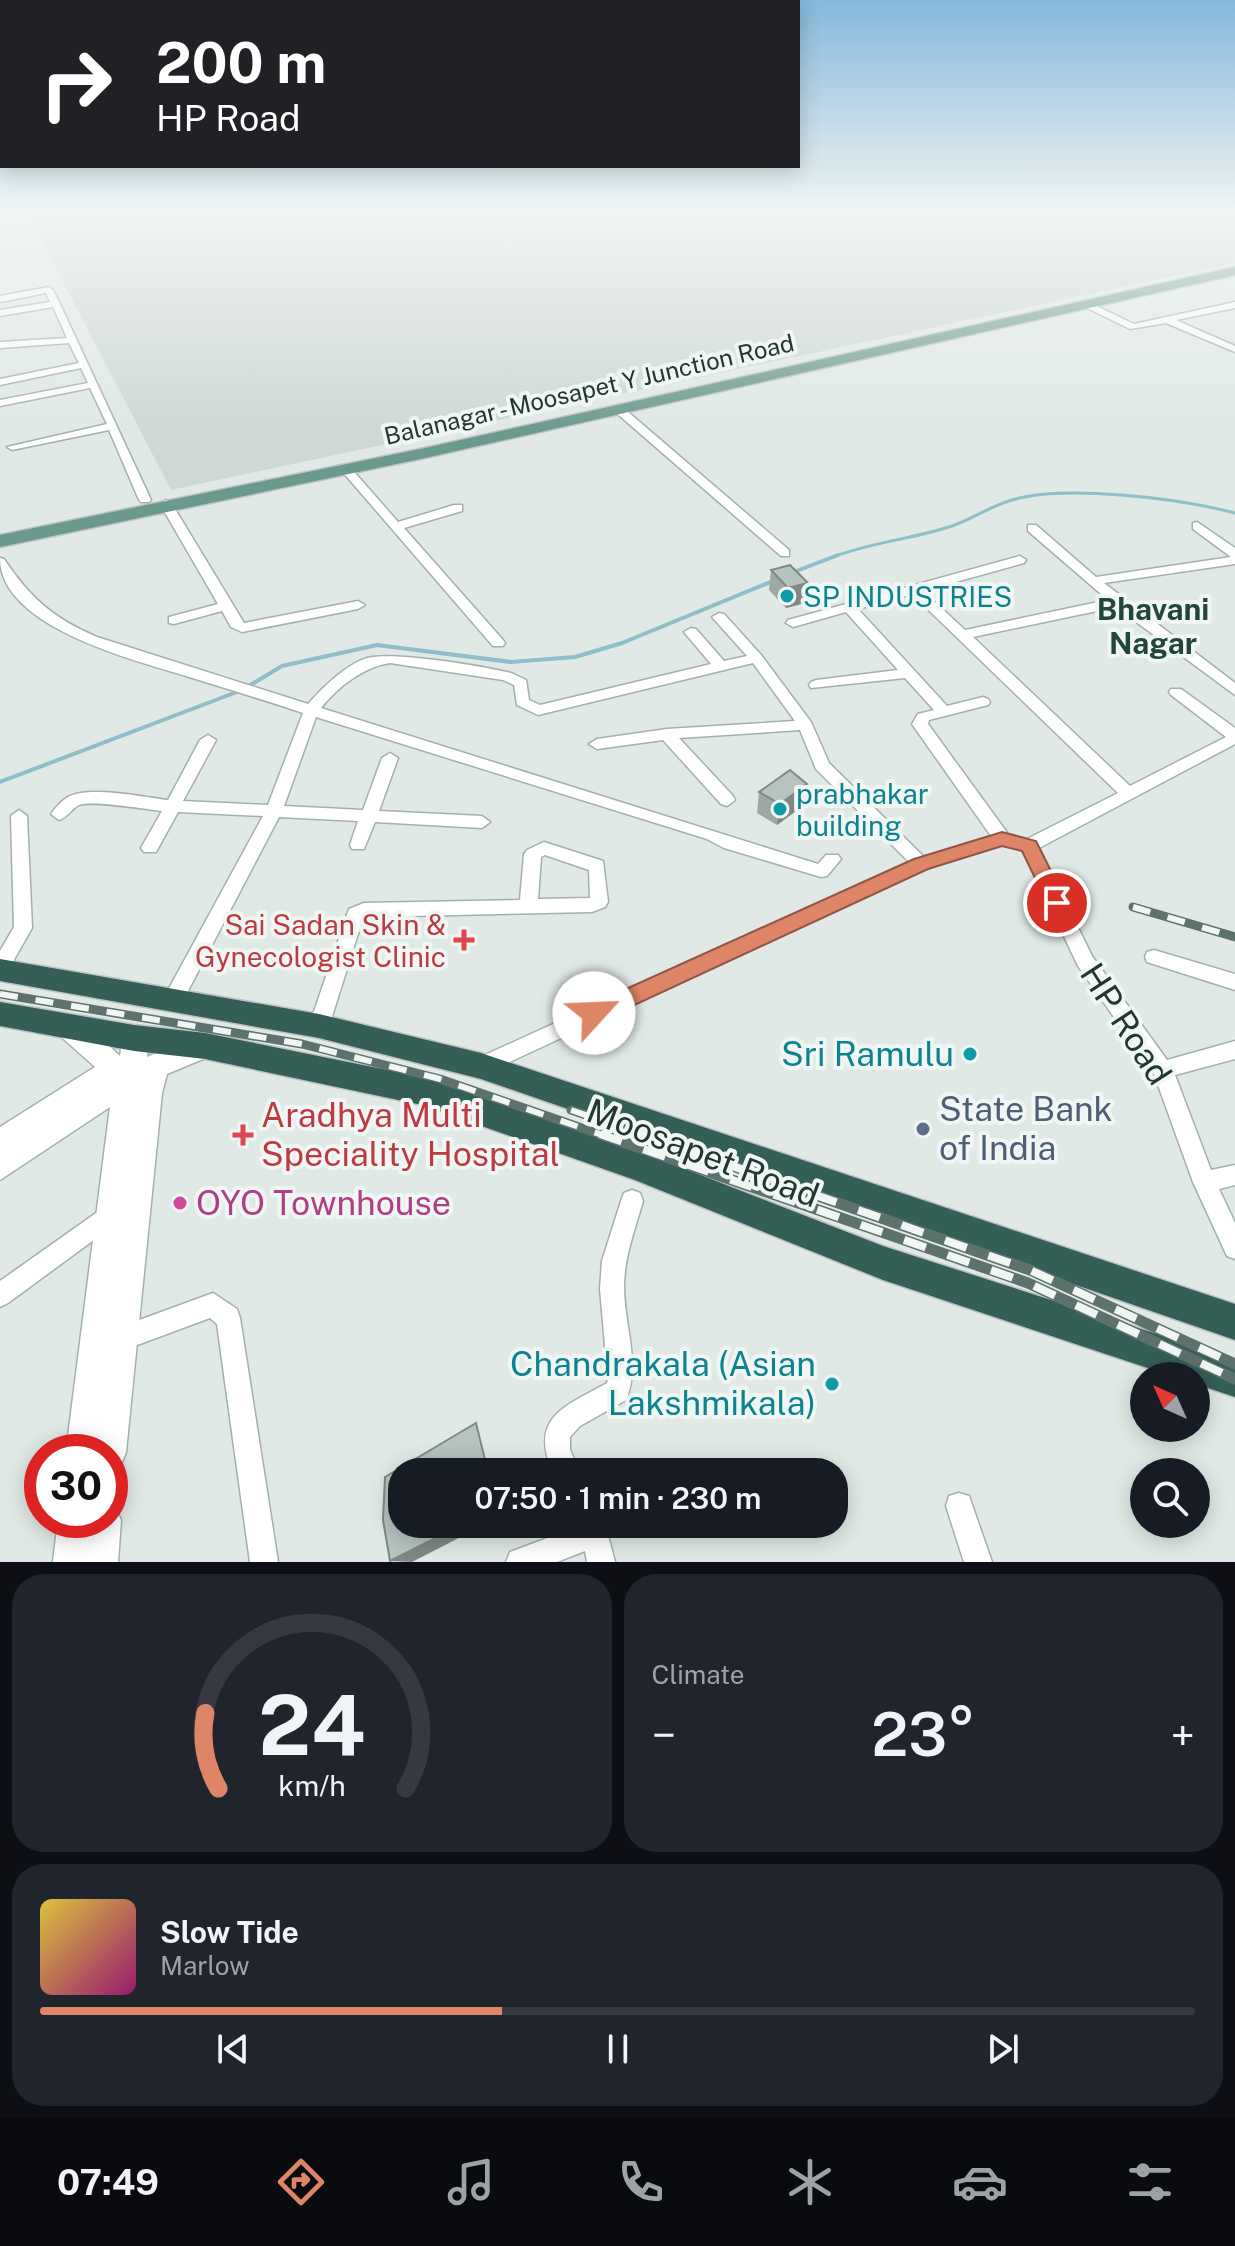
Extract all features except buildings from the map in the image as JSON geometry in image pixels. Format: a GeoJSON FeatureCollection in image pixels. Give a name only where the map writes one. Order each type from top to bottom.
{"type":"FeatureCollection","features":[{"type":"Feature","properties":{"kind":"highway","name":"Moosapet Road"},"geometry":{"type":"LineString","coordinates":[[2,971],[319,1026],[481,1066],[1235,1322]]}},
{"type":"Feature","properties":{"kind":"highway","name":"Moosapet Road"},"geometry":{"type":"LineString","coordinates":[[0,1014],[134,1038],[205,1046],[422,1091],[639,1166],[883,1263],[1235,1378]]}},
{"type":"Feature","properties":{"kind":"main road"},"geometry":{"type":"LineString","coordinates":[[0,529],[62,522],[145,500],[441,442],[1153,287]]}},
{"type":"Feature","properties":{"kind":"main road","name":"Balanagar - Moosapet Y Junction Road"},"geometry":{"type":"LineString","coordinates":[[0,541],[62,522],[345,468],[1156,287]]}},
{"type":"Feature","properties":{"kind":"street"},"geometry":{"type":"LineString","coordinates":[[0,299],[49,290],[145,500]]}},
{"type":"Feature","properties":{"kind":"street"},"geometry":{"type":"LineString","coordinates":[[1084,303],[1133,327],[1235,305]]}},
{"type":"Feature","properties":{"kind":"street"},"geometry":{"type":"LineString","coordinates":[[0,313],[56,304]]}},
{"type":"Feature","properties":{"kind":"street"},"geometry":{"type":"LineString","coordinates":[[1168,320],[1235,349]]}},
{"type":"Feature","properties":{"kind":"street"},"geometry":{"type":"LineString","coordinates":[[0,345],[72,340]]}},
{"type":"Feature","properties":{"kind":"street"},"geometry":{"type":"LineString","coordinates":[[0,371],[81,361]]}},
{"type":"Feature","properties":{"kind":"street"},"geometry":{"type":"LineString","coordinates":[[0,382],[81,361]]}},
{"type":"Feature","properties":{"kind":"street"},"geometry":{"type":"LineString","coordinates":[[0,403],[92,385]]}},
{"type":"Feature","properties":{"kind":"street"},"geometry":{"type":"LineString","coordinates":[[617,408],[785,553]]}},
{"type":"Feature","properties":{"kind":"street"},"geometry":{"type":"LineString","coordinates":[[12,447],[113,426]]}},
{"type":"Feature","properties":{"kind":"street"},"geometry":{"type":"LineString","coordinates":[[345,468],[498,643]]}},
{"type":"Feature","properties":{"kind":"street"},"geometry":{"type":"LineString","coordinates":[[166,504],[236,624],[251,628],[358,605]]}},
{"type":"Feature","properties":{"kind":"street"},"geometry":{"type":"LineString","coordinates":[[396,526],[458,508]]}},
{"type":"Feature","properties":{"kind":"street"},"geometry":{"type":"LineString","coordinates":[[1197,526],[1235,557]]}},
{"type":"Feature","properties":{"kind":"street"},"geometry":{"type":"LineString","coordinates":[[1032,528],[1118,602],[1235,690]]}},
{"type":"Feature","properties":{"kind":"street"},"geometry":{"type":"LineString","coordinates":[[1094,581],[1235,557]]}},
{"type":"Feature","properties":{"kind":"street"},"geometry":{"type":"LineString","coordinates":[[793,623],[1020,560]]}},
{"type":"Feature","properties":{"kind":"street"},"geometry":{"type":"LineString","coordinates":[[0,562],[22,596],[53,624],[111,648],[713,835],[783,860],[821,871],[832,859]]}},
{"type":"Feature","properties":{"kind":"street"},"geometry":{"type":"LineString","coordinates":[[914,589],[1130,795]]}},
{"type":"Feature","properties":{"kind":"street"},"geometry":{"type":"LineString","coordinates":[[963,635],[1118,602]]}},
{"type":"Feature","properties":{"kind":"street"},"geometry":{"type":"LineString","coordinates":[[174,620],[225,606]]}},
{"type":"Feature","properties":{"kind":"street"},"geometry":{"type":"LineString","coordinates":[[849,607],[944,712]]}},
{"type":"Feature","properties":{"kind":"street"},"geometry":{"type":"LineString","coordinates":[[719,617],[756,658],[806,725],[822,765],[921,864]]}},
{"type":"Feature","properties":{"kind":"street"},"geometry":{"type":"LineString","coordinates":[[691,632],[720,666]]}},
{"type":"Feature","properties":{"kind":"street"},"geometry":{"type":"LineString","coordinates":[[173,1000],[274,811],[311,711],[328,690],[351,672],[369,662],[390,659],[516,679],[524,688],[522,702],[538,710],[756,658]]}},
{"type":"Feature","properties":{"kind":"street"},"geometry":{"type":"LineString","coordinates":[[816,685],[909,673]]}},
{"type":"Feature","properties":{"kind":"street"},"geometry":{"type":"LineString","coordinates":[[481,1066],[921,864],[1002,839],[1029,846],[1235,737],[1176,692]]}},
{"type":"Feature","properties":{"kind":"street"},"geometry":{"type":"LineString","coordinates":[[983,702],[923,717],[920,724],[1002,839]]}},
{"type":"Feature","properties":{"kind":"street"},"geometry":{"type":"LineString","coordinates":[[597,744],[667,734],[806,725]]}},
{"type":"Feature","properties":{"kind":"street"},"geometry":{"type":"LineString","coordinates":[[667,734],[727,800]]}},
{"type":"Feature","properties":{"kind":"street"},"geometry":{"type":"LineString","coordinates":[[150,848],[208,740]]}},
{"type":"Feature","properties":{"kind":"street"},"geometry":{"type":"LineString","coordinates":[[358,845],[390,758]]}},
{"type":"Feature","properties":{"kind":"street"},"geometry":{"type":"LineString","coordinates":[[59,814],[75,800],[94,798],[172,806],[482,822]]}},
{"type":"Feature","properties":{"kind":"street"},"geometry":{"type":"LineString","coordinates":[[2,971],[23,928],[19,816]]}},
{"type":"Feature","properties":{"kind":"street","name":"HP Road"},"geometry":{"type":"LineString","coordinates":[[1029,846],[1085,961],[1163,1070],[1204,1182],[1235,1248]]}},
{"type":"Feature","properties":{"kind":"street"},"geometry":{"type":"LineString","coordinates":[[319,1026],[355,914],[364,910],[528,907],[599,902],[597,866],[544,848],[538,850],[533,854],[528,907]]}},
{"type":"Feature","properties":{"kind":"street"},"geometry":{"type":"LineString","coordinates":[[1154,957],[1235,982]]}},
{"type":"Feature","properties":{"kind":"street"},"geometry":{"type":"LineString","coordinates":[[0,1143],[104,1077],[109,1069],[108,1061],[68,1026]]}},
{"type":"Feature","properties":{"kind":"street"},"geometry":{"type":"LineString","coordinates":[[110,1434],[140,1083],[134,1038]]}},
{"type":"Feature","properties":{"kind":"street"},"geometry":{"type":"LineString","coordinates":[[0,1166],[205,1046]]}},
{"type":"Feature","properties":{"kind":"street"},"geometry":{"type":"LineString","coordinates":[[1163,1070],[1235,1050]]}},
{"type":"Feature","properties":{"kind":"street"},"geometry":{"type":"LineString","coordinates":[[86,1434],[114,1211],[140,1083]]}},
{"type":"Feature","properties":{"kind":"street"},"geometry":{"type":"LineString","coordinates":[[1204,1182],[1235,1175]]}},
{"type":"Feature","properties":{"kind":"street"},"geometry":{"type":"LineString","coordinates":[[560,1458],[557,1451],[557,1432],[571,1417],[617,1391],[621,1379],[612,1289],[614,1261],[632,1201]]}},
{"type":"Feature","properties":{"kind":"street"},"geometry":{"type":"LineString","coordinates":[[0,1295],[114,1211]]}},
{"type":"Feature","properties":{"kind":"street"},"geometry":{"type":"LineString","coordinates":[[118,1340],[213,1305],[228,1318],[264,1562]]}},
{"type":"Feature","properties":{"kind":"street"},"geometry":{"type":"LineString","coordinates":[[959,1506],[978,1562]]}},
{"type":"Feature","properties":{"kind":"street"},"geometry":{"type":"LineString","coordinates":[[72,1562],[75,1538]]}},
{"type":"Feature","properties":{"kind":"street"},"geometry":{"type":"LineString","coordinates":[[99,1562],[101,1538]]}},
{"type":"Feature","properties":{"kind":"street"},"geometry":{"type":"LineString","coordinates":[[520,1562],[572,1538]]}},
{"type":"Feature","properties":{"kind":"street"},"geometry":{"type":"LineString","coordinates":[[594,1538],[601,1562]]}},
{"type":"Feature","properties":{"kind":"shaded area"},"geometry":{"type":"Polygon","coordinates":[[[66,287],[1123,287],[171,490],[66,287]]]}},
{"type":"Feature","properties":{"kind":"waterway"},"geometry":{"type":"LineString","coordinates":[[833,557],[952,526],[1002,504],[1031,496],[1059,493],[1121,495],[1235,513]]}},
{"type":"Feature","properties":{"kind":"waterway"},"geometry":{"type":"LineString","coordinates":[[794,572],[838,555]]}},
{"type":"Feature","properties":{"kind":"waterway"},"geometry":{"type":"LineString","coordinates":[[0,782],[242,690],[282,666],[377,645],[511,662],[575,657],[622,643],[773,581]]}},
{"type":"Feature","properties":{"kind":"railway"},"geometry":{"type":"LineString","coordinates":[[1133,907],[1235,937]]}},
{"type":"Feature","properties":{"kind":"railway"},"geometry":{"type":"LineString","coordinates":[[0,994],[302,1044],[440,1079],[605,1136]]}},
{"type":"Feature","properties":{"kind":"railway"},"geometry":{"type":"LineString","coordinates":[[571,1110],[647,1136]]}},
{"type":"Feature","properties":{"kind":"railway"},"geometry":{"type":"LineString","coordinates":[[600,1134],[1028,1283],[1235,1379]]}},
{"type":"Feature","properties":{"kind":"railway"},"geometry":{"type":"LineString","coordinates":[[641,1134],[1030,1270],[1235,1364]]}},
{"type":"Feature","properties":{"kind":"place","name":"SP INDUSTRIES"},"geometry":{"type":"Point","coordinates":[787,596]}},
{"type":"Feature","properties":{"kind":"place","name":"prabhakar building"},"geometry":{"type":"Point","coordinates":[780,809]}},
{"type":"Feature","properties":{"kind":"place","name":"Sai Sadan Skin & Gynecologist Clinic"},"geometry":{"type":"Point","coordinates":[464,940]}},
{"type":"Feature","properties":{"kind":"place","name":"Sri Ramulu"},"geometry":{"type":"Point","coordinates":[970,1054]}},
{"type":"Feature","properties":{"kind":"place","name":"State Bank of India"},"geometry":{"type":"Point","coordinates":[923,1129]}},
{"type":"Feature","properties":{"kind":"place","name":"Aradhya Multi Speciality Hospital"},"geometry":{"type":"Point","coordinates":[243,1135]}},
{"type":"Feature","properties":{"kind":"place","name":"OYO Townhouse"},"geometry":{"type":"Point","coordinates":[180,1203]}},
{"type":"Feature","properties":{"kind":"place","name":"Chandrakala (Asian Lakshmikala)"},"geometry":{"type":"Point","coordinates":[832,1384]}},
{"type":"Feature","properties":{"kind":"district","name":"Bhavani Nagar"},"geometry":{"type":"Point","coordinates":[1153,626]}},
{"type":"Feature","properties":{"kind":"route"},"geometry":{"type":"LineString","coordinates":[[594,1013],[921,864],[1002,839],[1029,846],[1057,903]]}}]}
